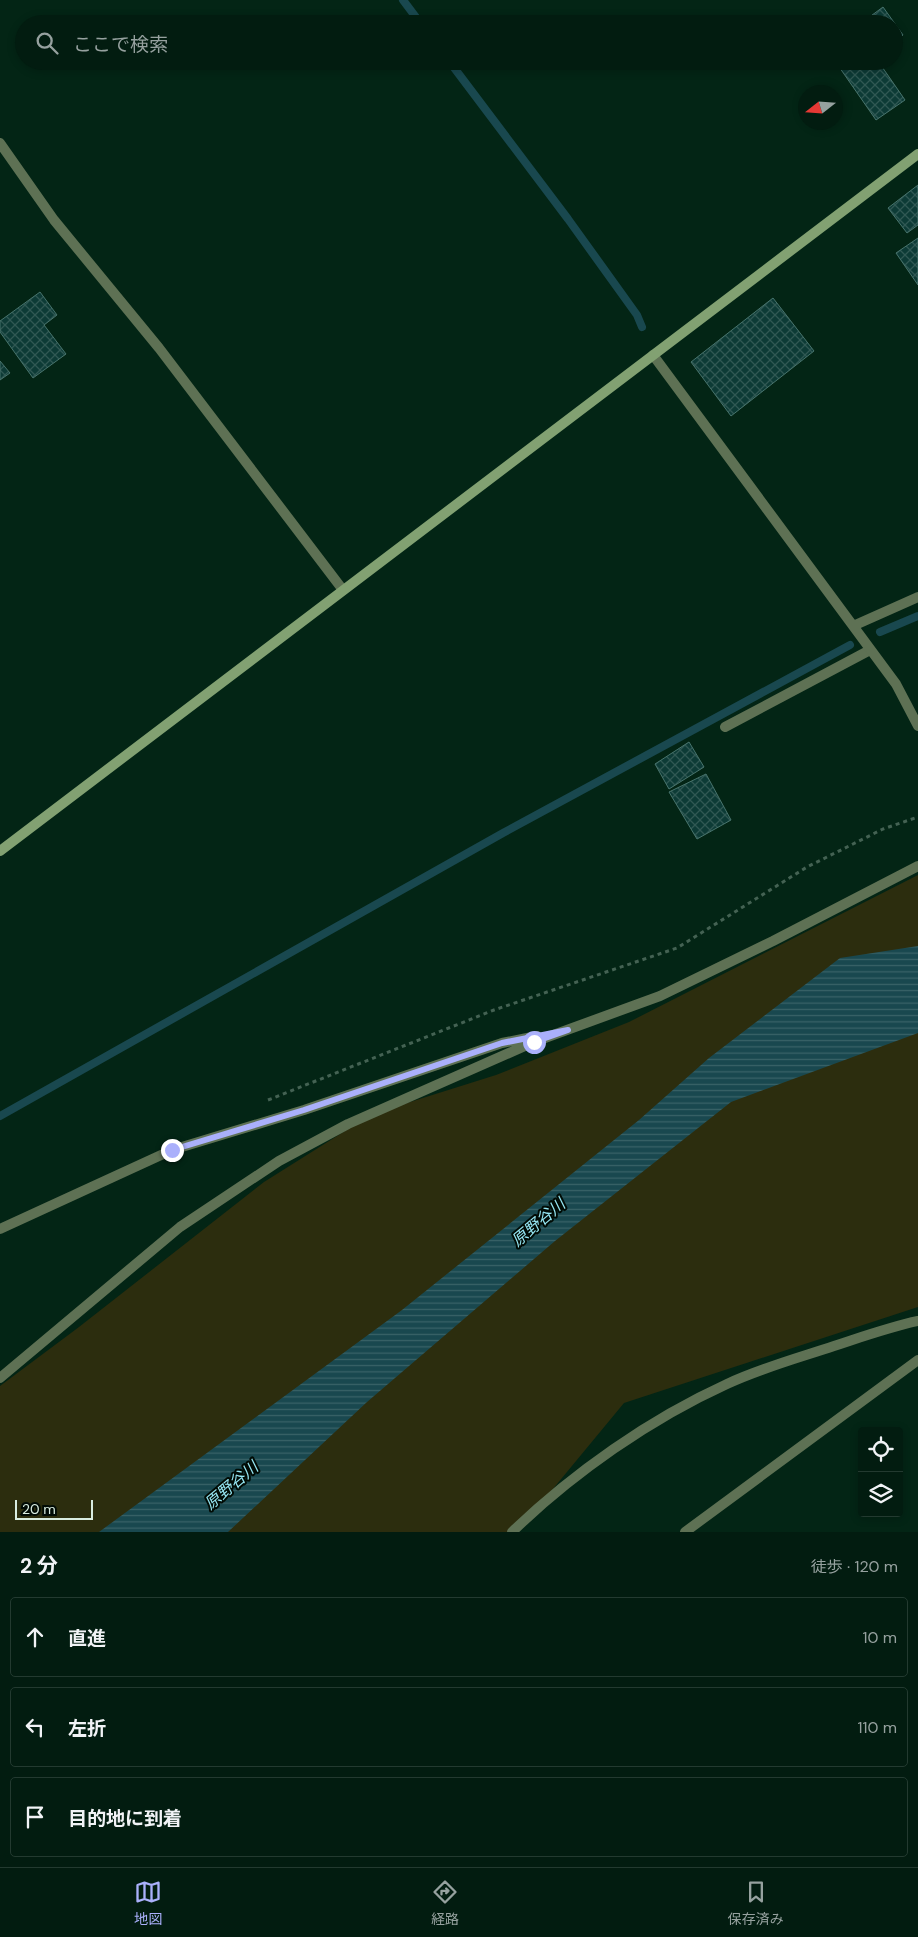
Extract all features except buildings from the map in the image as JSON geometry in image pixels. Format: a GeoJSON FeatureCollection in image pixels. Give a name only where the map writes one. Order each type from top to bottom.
{"type":"FeatureCollection","features":[{"type":"Feature","properties":{"kind":"street"},"geometry":{"type":"LineString","coordinates":[[0,143],[54,220],[159,348],[343,590]]}},
{"type":"Feature","properties":{"kind":"street"},"geometry":{"type":"LineString","coordinates":[[0,851],[918,154]]}},
{"type":"Feature","properties":{"kind":"street"},"geometry":{"type":"LineString","coordinates":[[652,355],[896,684],[918,726]]}},
{"type":"Feature","properties":{"kind":"street"},"geometry":{"type":"LineString","coordinates":[[853,626],[918,597]]}},
{"type":"Feature","properties":{"kind":"street"},"geometry":{"type":"LineString","coordinates":[[725,727],[870,650]]}},
{"type":"Feature","properties":{"kind":"street"},"geometry":{"type":"LineString","coordinates":[[0,1378],[180,1227],[279,1161],[348,1124],[534,1042],[660,996],[773,941],[918,866]]}},
{"type":"Feature","properties":{"kind":"street"},"geometry":{"type":"LineString","coordinates":[[0,1229],[172,1150],[304,1110],[502,1043],[568,1030]]}},
{"type":"Feature","properties":{"kind":"street"},"geometry":{"type":"LineString","coordinates":[[512,1532],[538,1507],[609,1453],[674,1410],[761,1369],[918,1321]]}},
{"type":"Feature","properties":{"kind":"street"},"geometry":{"type":"LineString","coordinates":[[685,1532],[918,1360]]}},
{"type":"Feature","properties":{"kind":"path"},"geometry":{"type":"LineString","coordinates":[[260,1103],[494,1010],[677,948],[807,867],[883,829],[918,817]]}},
{"type":"Feature","properties":{"kind":"shaded area"},"geometry":{"type":"Polygon","coordinates":[[[918,875],[918,1307],[624,1403],[538,1507],[510,1532],[0,1532],[0,1386],[79,1327],[264,1182],[372,1114],[496,1075],[629,1022],[918,875]]]}},
{"type":"Feature","properties":{"kind":"water","name":"原野谷川"},"geometry":{"type":"Polygon","coordinates":[[[918,946],[918,1033],[731,1102],[555,1241],[367,1402],[228,1532],[99,1532],[402,1310],[639,1120],[709,1058],[840,958],[918,946]]]}},
{"type":"Feature","properties":{"kind":"waterway"},"geometry":{"type":"LineString","coordinates":[[403,0],[414,15]]}},
{"type":"Feature","properties":{"kind":"waterway"},"geometry":{"type":"LineString","coordinates":[[456,70],[568,219],[637,315],[642,327]]}},
{"type":"Feature","properties":{"kind":"waterway"},"geometry":{"type":"LineString","coordinates":[[880,632],[918,616]]}},
{"type":"Feature","properties":{"kind":"waterway"},"geometry":{"type":"LineString","coordinates":[[0,1116],[503,833],[850,645]]}},
{"type":"Feature","properties":{"kind":"route"},"geometry":{"type":"LineString","coordinates":[[172,1150],[304,1110],[502,1043],[568,1030],[534,1042]]}}]}
